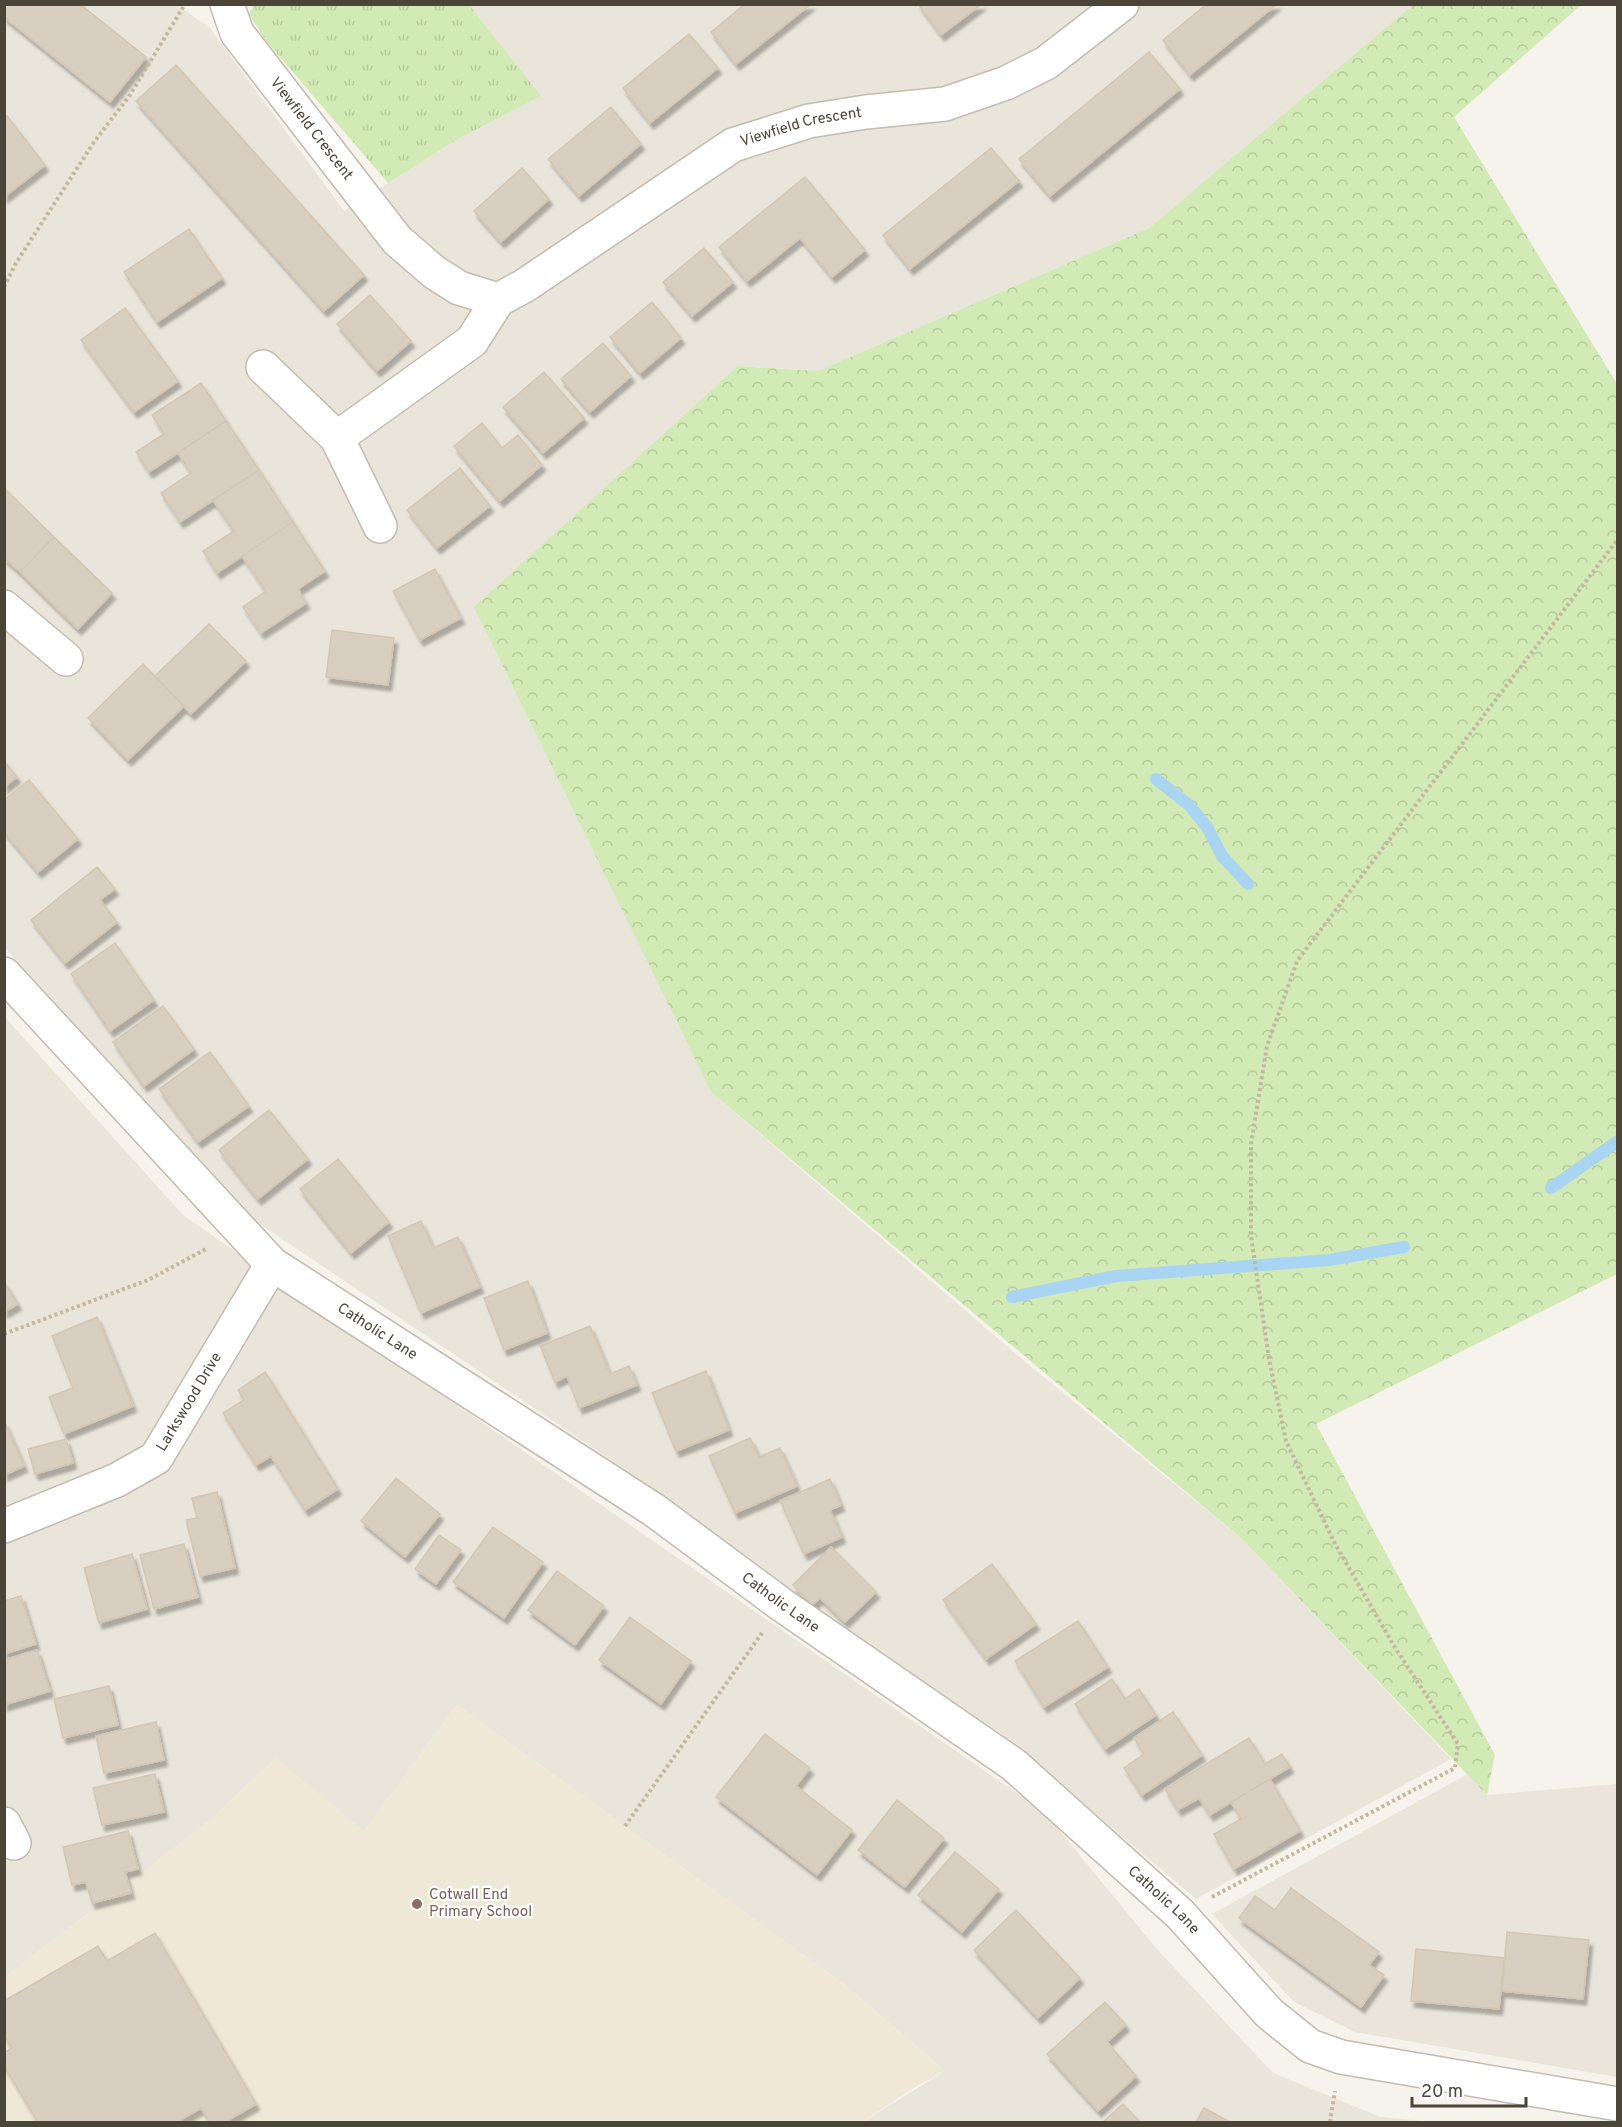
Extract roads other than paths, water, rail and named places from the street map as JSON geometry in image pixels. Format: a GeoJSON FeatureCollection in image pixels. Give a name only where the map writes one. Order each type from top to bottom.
{"type":"FeatureCollection","features":[{"type":"Feature","properties":{"kind":"street","name":"Viewfield Crescent"},"geometry":{"type":"LineString","coordinates":[[228,4],[237,33],[397,240],[434,272],[459,288],[498,300]]}},
{"type":"Feature","properties":{"kind":"street","name":"Viewfield Crescent"},"geometry":{"type":"LineString","coordinates":[[337,438],[472,341],[498,300],[524,286],[733,145],[809,121],[866,112],[945,104],[1006,83],[1046,63],[1121,5]]}},
{"type":"Feature","properties":{"kind":"street"},"geometry":{"type":"LineString","coordinates":[[263,367],[337,438],[380,526]]}},
{"type":"Feature","properties":{"kind":"street"},"geometry":{"type":"LineString","coordinates":[[4,608],[66,659]]}},
{"type":"Feature","properties":{"kind":"street","name":"Catholic Lane"},"geometry":{"type":"LineString","coordinates":[[4,974],[272,1264],[654,1510],[782,1605],[1014,1765],[1180,1914],[1269,2013],[1310,2046],[1341,2057],[1617,2104]]}},
{"type":"Feature","properties":{"kind":"street","name":"Larkswood Drive"},"geometry":{"type":"LineString","coordinates":[[4,1526],[117,1480],[156,1458],[272,1264]]}},
{"type":"Feature","properties":{"kind":"waterway"},"geometry":{"type":"LineString","coordinates":[[1156,779],[1189,805],[1207,827],[1222,856],[1248,884]]}},
{"type":"Feature","properties":{"kind":"waterway"},"geometry":{"type":"LineString","coordinates":[[1551,1188],[1618,1141]]}},
{"type":"Feature","properties":{"kind":"waterway"},"geometry":{"type":"LineString","coordinates":[[1012,1297],[1116,1276],[1329,1260],[1404,1247]]}},
{"type":"Feature","properties":{"kind":"place","name":"Cotwall End Primary School"},"geometry":{"type":"Point","coordinates":[417,1904]}}]}
